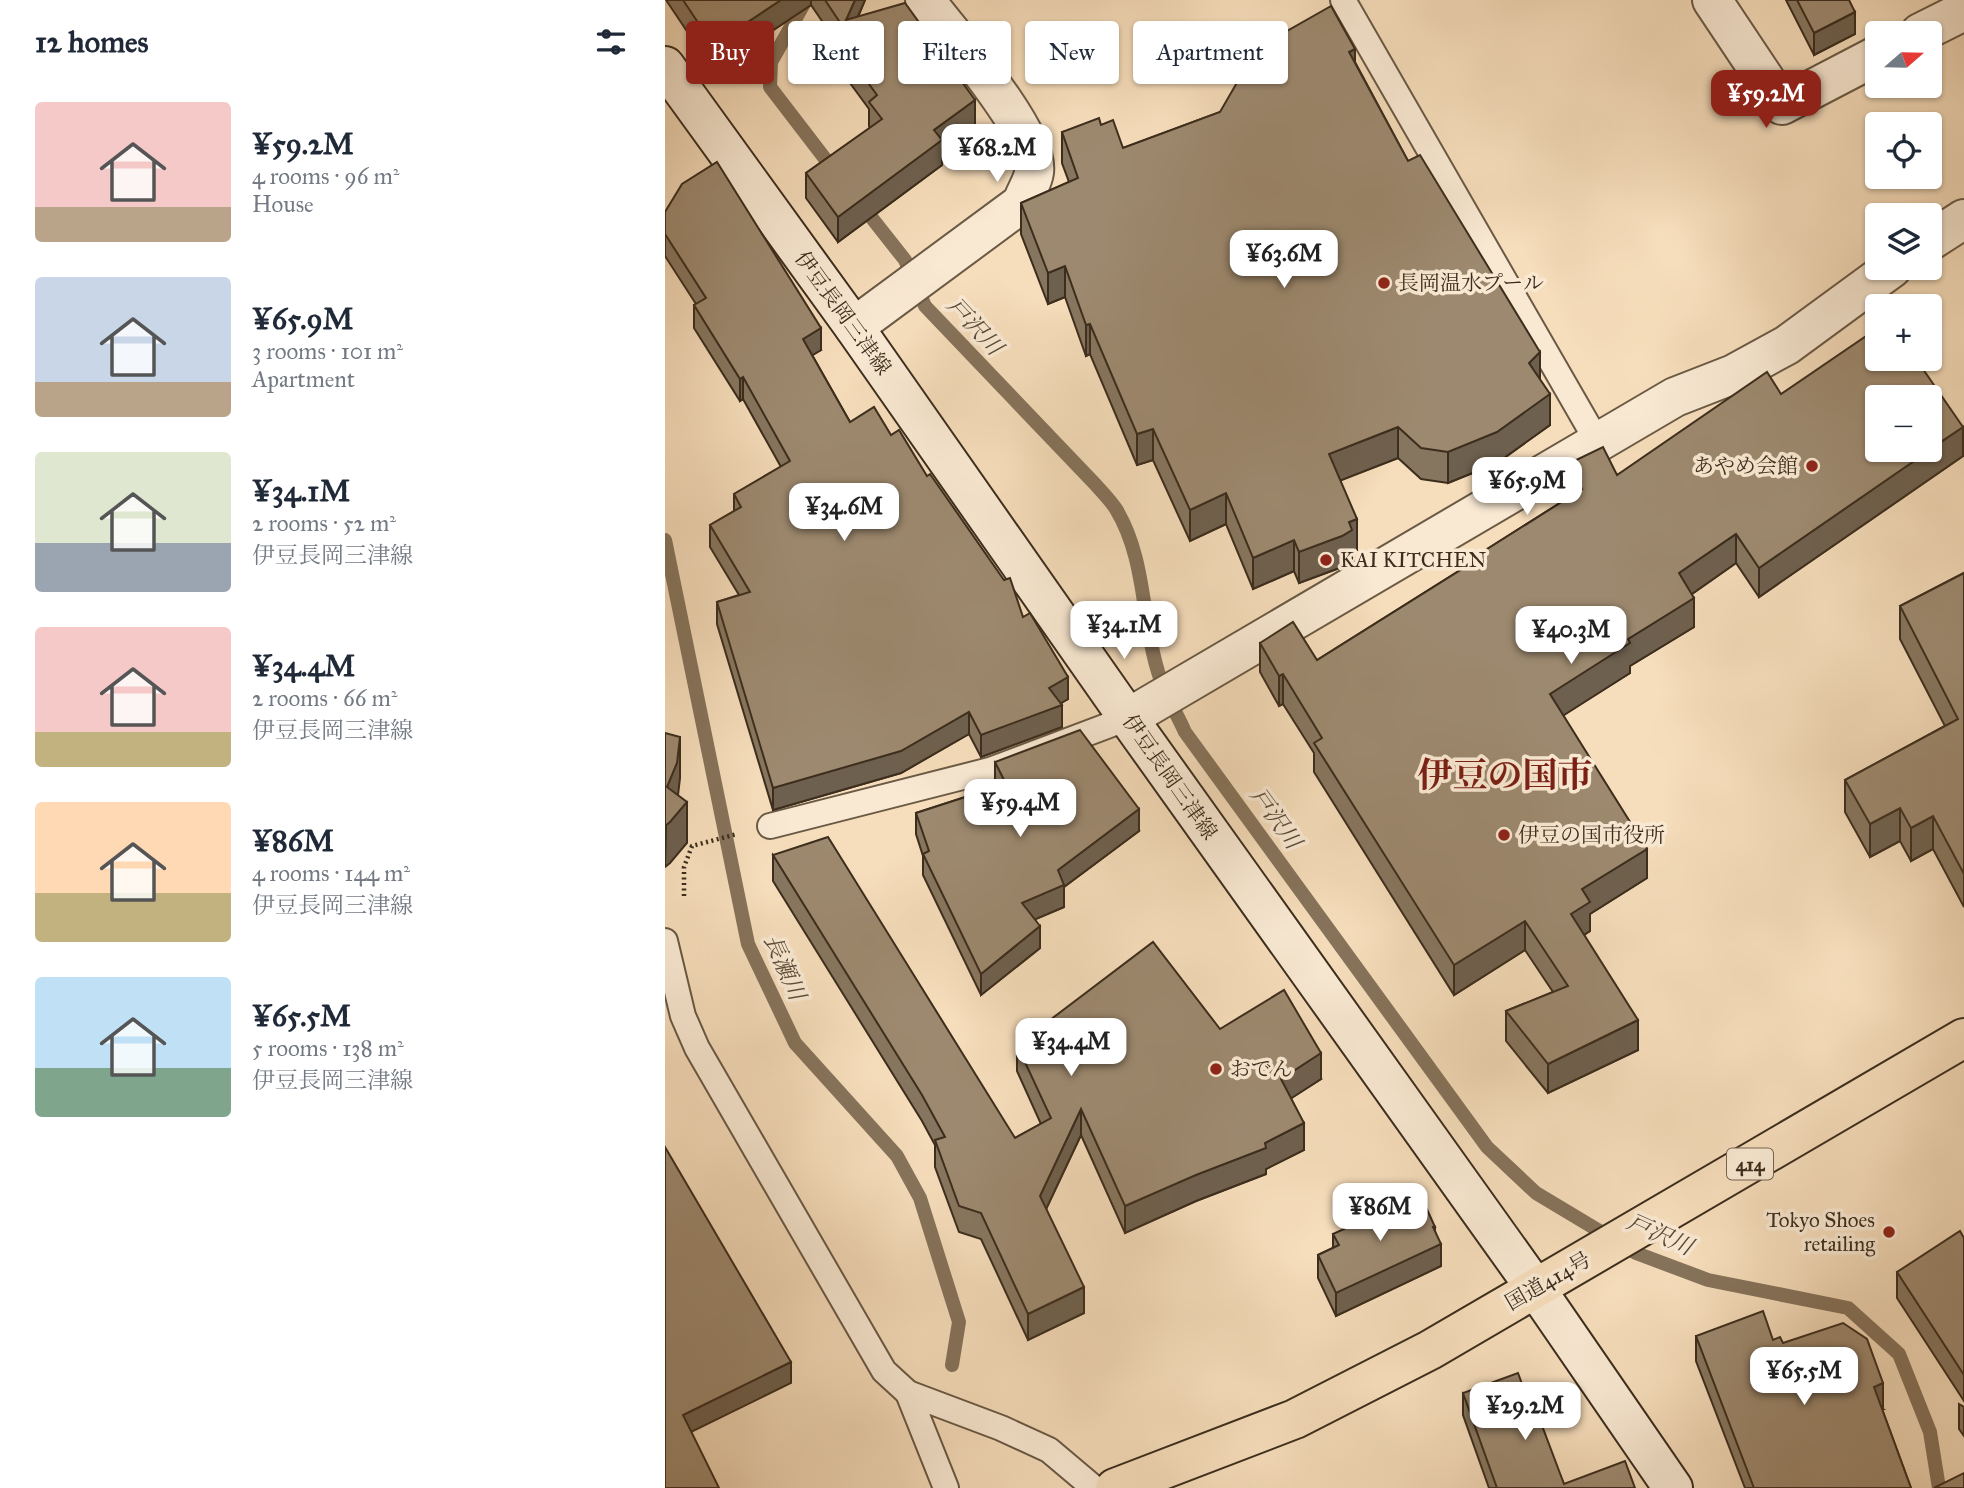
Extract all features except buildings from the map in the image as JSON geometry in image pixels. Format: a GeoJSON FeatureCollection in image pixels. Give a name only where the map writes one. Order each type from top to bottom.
{"type":"FeatureCollection","features":[{"type":"Feature","properties":{"kind":"highway","name":"国道414号"},"geometry":{"type":"LineString","coordinates":[[1115,1488],[1296,1419],[1430,1350],[1964,1038]]}},
{"type":"Feature","properties":{"kind":"main road"},"geometry":{"type":"LineString","coordinates":[[854,327],[1022,202],[1034,172],[1030,145],[1014,116],[925,0]]}},
{"type":"Feature","properties":{"kind":"main road"},"geometry":{"type":"LineString","coordinates":[[1712,0],[1782,105],[1865,62]]}},
{"type":"Feature","properties":{"kind":"main road"},"geometry":{"type":"LineString","coordinates":[[1943,21],[1964,10]]}},
{"type":"Feature","properties":{"kind":"main road","name":"伊豆長岡三津線"},"geometry":{"type":"LineString","coordinates":[[665,66],[854,327],[1128,718],[1536,1289],[1673,1488]]}},
{"type":"Feature","properties":{"kind":"main road"},"geometry":{"type":"LineString","coordinates":[[1942,234],[1964,219]]}},
{"type":"Feature","properties":{"kind":"main road"},"geometry":{"type":"LineString","coordinates":[[1128,718],[1597,441],[1675,397],[1734,374],[1787,345],[1876,280]]}},
{"type":"Feature","properties":{"kind":"lane"},"geometry":{"type":"LineString","coordinates":[[1343,0],[1597,441]]}},
{"type":"Feature","properties":{"kind":"lane"},"geometry":{"type":"LineString","coordinates":[[770,826],[990,770],[1128,718]]}},
{"type":"Feature","properties":{"kind":"lane"},"geometry":{"type":"LineString","coordinates":[[665,941],[683,1016],[697,1048],[884,1371],[908,1393],[1001,1428],[1049,1450],[1094,1488]]}},
{"type":"Feature","properties":{"kind":"lane"},"geometry":{"type":"LineString","coordinates":[[908,1393],[946,1488]]}},
{"type":"Feature","properties":{"kind":"path"},"geometry":{"type":"LineString","coordinates":[[684,896],[684,867],[692,846],[744,832]]}},
{"type":"Feature","properties":{"kind":"waterway","name":"戸沢川"},"geometry":{"type":"LineString","coordinates":[[806,0],[771,62],[770,87],[836,173]]}},
{"type":"Feature","properties":{"kind":"waterway","name":"戸沢川"},"geometry":{"type":"LineString","coordinates":[[860,203],[905,260],[925,306],[1116,509],[1126,529],[1139,570],[1149,636],[1160,678],[1185,732],[1487,1147],[1536,1193],[1636,1253],[1708,1280],[1848,1308],[1899,1354],[1930,1432],[1939,1488]]}},
{"type":"Feature","properties":{"kind":"waterway","name":"長瀬川"},"geometry":{"type":"LineString","coordinates":[[665,540],[748,944],[795,1043],[897,1156],[920,1198],[959,1322],[952,1365]]}},
{"type":"Feature","properties":{"kind":"place","name":"長岡温水プール"},"geometry":{"type":"Point","coordinates":[1384,283]}},
{"type":"Feature","properties":{"kind":"place","name":"あやめ会館"},"geometry":{"type":"Point","coordinates":[1812,466]}},
{"type":"Feature","properties":{"kind":"place","name":"KAI KITCHEN"},"geometry":{"type":"Point","coordinates":[1326,560]}},
{"type":"Feature","properties":{"kind":"place","name":"伊豆の国市役所"},"geometry":{"type":"Point","coordinates":[1504,835]}},
{"type":"Feature","properties":{"kind":"place","name":"おでん"},"geometry":{"type":"Point","coordinates":[1216,1069]}},
{"type":"Feature","properties":{"kind":"place","name":"Tokyo Shoes retailing"},"geometry":{"type":"Point","coordinates":[1889,1232]}},
{"type":"Feature","properties":{"kind":"district","name":"伊豆の国市"},"geometry":{"type":"Point","coordinates":[1505,775]}}]}
